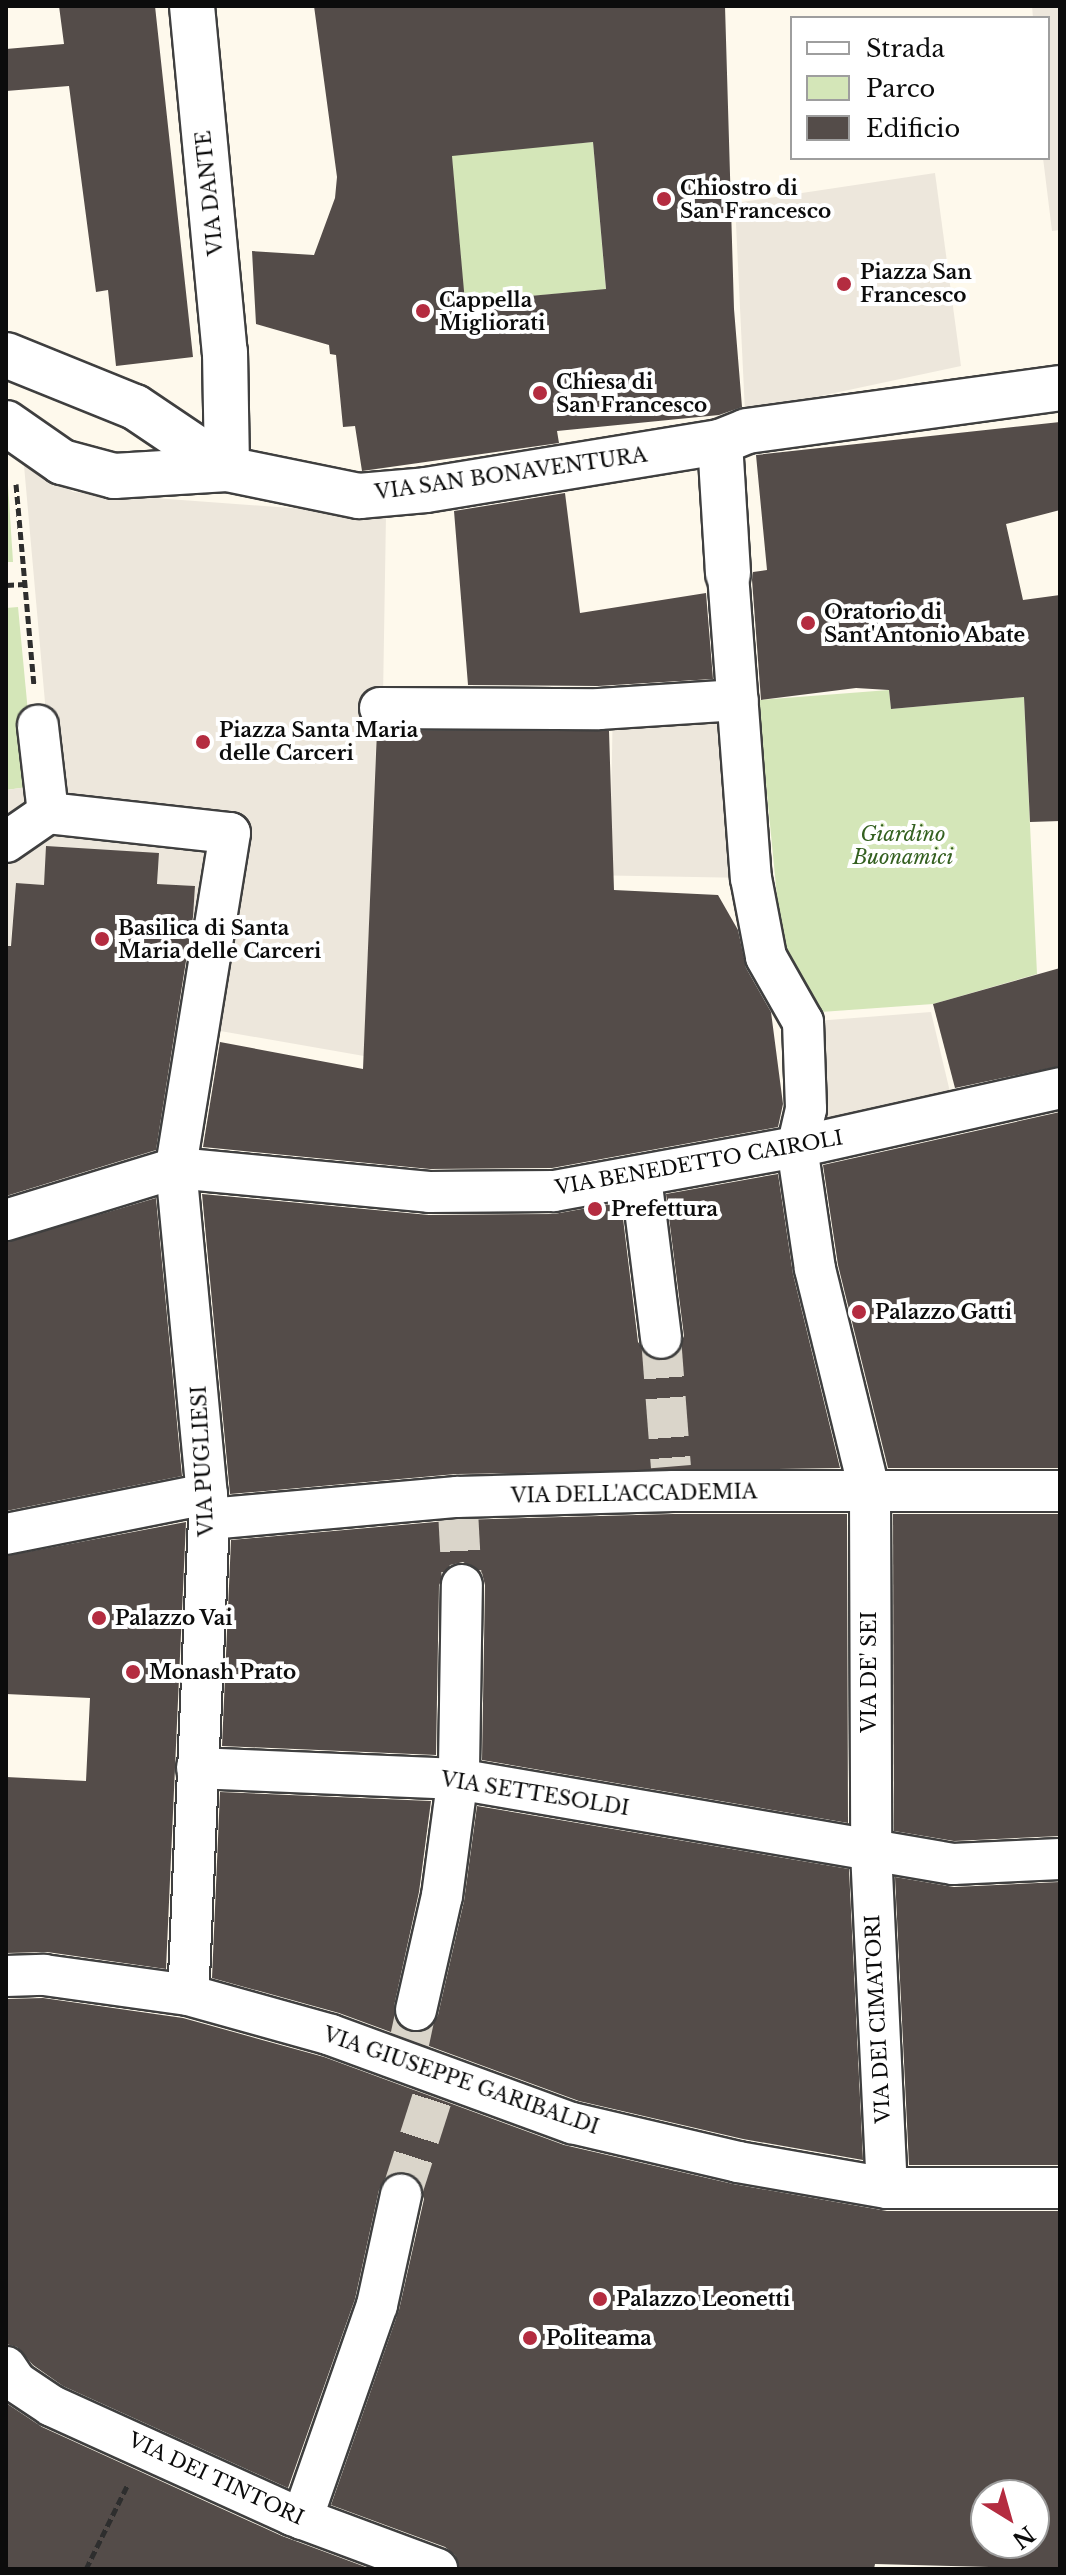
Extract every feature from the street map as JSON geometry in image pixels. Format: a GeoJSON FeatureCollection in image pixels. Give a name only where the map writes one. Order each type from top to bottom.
{"type":"FeatureCollection","features":[{"type":"Feature","properties":{"kind":"street","name":"VIA DANTE"},"geometry":{"type":"LineString","coordinates":[[192,6],[226,380],[227,469]]}},
{"type":"Feature","properties":{"kind":"street"},"geometry":{"type":"LineString","coordinates":[[6,355],[135,407],[227,469]]}},
{"type":"Feature","properties":{"kind":"street"},"geometry":{"type":"LineString","coordinates":[[6,413],[67,379]]}},
{"type":"Feature","properties":{"kind":"street"},"geometry":{"type":"LineString","coordinates":[[797,1147],[806,1109],[803,1022],[766,957],[751,878],[728,574],[733,436],[1060,388]]}},
{"type":"Feature","properties":{"kind":"street"},"geometry":{"type":"LineString","coordinates":[[6,423],[62,462],[114,476],[227,469]]}},
{"type":"Feature","properties":{"kind":"street","name":"VIA SAN BONAVENTURA"},"geometry":{"type":"LineString","coordinates":[[227,469],[359,496],[426,490],[733,436]]}},
{"type":"Feature","properties":{"kind":"street"},"geometry":{"type":"LineString","coordinates":[[380,708],[613,707],[738,695]]}},
{"type":"Feature","properties":{"kind":"street"},"geometry":{"type":"LineString","coordinates":[[6,842],[48,813],[38,726]]}},
{"type":"Feature","properties":{"kind":"street","name":"VIA PUGLIESI"},"geometry":{"type":"LineString","coordinates":[[48,813],[230,833],[196,1025],[176,1168],[208,1506],[188,1995]]}},
{"type":"Feature","properties":{"kind":"street","name":"VIA BENEDETTO CAIROLI"},"geometry":{"type":"LineString","coordinates":[[6,1220],[176,1168],[429,1192],[554,1191],[797,1147],[1060,1088]]}},
{"type":"Feature","properties":{"kind":"street","name":"VIA DE' SEI"},"geometry":{"type":"LineString","coordinates":[[797,1147],[815,1269],[870,1493],[871,1851]]}},
{"type":"Feature","properties":{"kind":"street"},"geometry":{"type":"LineString","coordinates":[[641,1177],[661,1338]]}},
{"type":"Feature","properties":{"kind":"street","name":"VIA DELL'ACCADEMIA"},"geometry":{"type":"LineString","coordinates":[[6,1534],[208,1506],[457,1504],[672,1479],[870,1493],[1060,1491]]}},
{"type":"Feature","properties":{"kind":"street"},"geometry":{"type":"LineString","coordinates":[[420,2057],[457,1779],[462,1585]]}},
{"type":"Feature","properties":{"kind":"street","name":"VIA SETTESOLDI"},"geometry":{"type":"LineString","coordinates":[[197,1768],[457,1779],[953,1864],[1060,1859]]}},
{"type":"Feature","properties":{"kind":"street","name":"VIA DEI CIMATORI"},"geometry":{"type":"LineString","coordinates":[[871,1851],[887,2188]]}},
{"type":"Feature","properties":{"kind":"street","name":"VIA GIUSEPPE GARIBALDI"},"geometry":{"type":"LineString","coordinates":[[6,1976],[44,1975],[188,1995],[420,2057],[616,2135],[887,2188],[1060,2188]]}},
{"type":"Feature","properties":{"kind":"street"},"geometry":{"type":"LineString","coordinates":[[302,2519],[377,2305],[401,2195]]}},
{"type":"Feature","properties":{"kind":"street","name":"VIA DEI TINTORI"},"geometry":{"type":"LineString","coordinates":[[6,2367],[16,2382],[52,2406],[147,2446],[302,2519],[437,2569]]}},
{"type":"Feature","properties":{"kind":"path"},"geometry":{"type":"LineString","coordinates":[[15,470],[38,726]]}},
{"type":"Feature","properties":{"kind":"path"},"geometry":{"type":"LineString","coordinates":[[6,585],[25,584]]}},
{"type":"Feature","properties":{"kind":"path"},"geometry":{"type":"LineString","coordinates":[[86,2569],[147,2446]]}},
{"type":"Feature","properties":{"kind":"green space"},"geometry":{"type":"Polygon","coordinates":[[[593,142],[606,289],[464,302],[452,154],[593,142]]]}},
{"type":"Feature","properties":{"kind":"green space"},"geometry":{"type":"Polygon","coordinates":[[[6,454],[13,562],[6,562],[6,454]]]}},
{"type":"Feature","properties":{"kind":"green space"},"geometry":{"type":"Polygon","coordinates":[[[18,607],[35,786],[6,790],[6,608],[18,607]]]}},
{"type":"Feature","properties":{"kind":"green space","name":"Giardino Buonamici"},"geometry":{"type":"Polygon","coordinates":[[[889,690],[891,709],[1024,697],[1037,974],[933,1004],[821,1012],[797,980],[781,938],[758,700],[889,690]]]}},
{"type":"Feature","properties":{"kind":"shaded area"},"geometry":{"type":"Polygon","coordinates":[[[1032,6],[1060,6],[1060,230],[1052,231],[1043,160],[1050,160],[1050,16],[1033,16],[1032,6]]]}},
{"type":"Feature","properties":{"kind":"shaded area","name":"Piazza San Francesco"},"geometry":{"type":"Polygon","coordinates":[[[935,173],[961,366],[745,412],[735,203],[935,173]]]}},
{"type":"Feature","properties":{"kind":"shaded area","name":"Piazza Santa Maria delle Carceri"},"geometry":{"type":"Polygon","coordinates":[[[23,454],[73,492],[386,515],[383,697],[377,720],[364,1056],[209,1029],[192,1156],[137,1165],[147,1002],[187,1004],[195,886],[157,884],[159,854],[44,885],[16,883],[6,993],[6,790],[35,786],[47,725],[23,454]]]}},
{"type":"Feature","properties":{"kind":"shaded area"},"geometry":{"type":"Polygon","coordinates":[[[613,697],[754,699],[751,878],[610,876],[613,697]]]}},
{"type":"Feature","properties":{"kind":"shaded area"},"geometry":{"type":"Polygon","coordinates":[[[931,1012],[955,1113],[797,1147],[803,1022],[931,1012]]]}},
{"type":"Feature","properties":{"kind":"building"},"geometry":{"type":"Polygon","coordinates":[[[59,6],[155,6],[193,357],[116,366],[108,290],[96,292],[69,86],[6,91],[6,49],[64,44],[59,6]]]}},
{"type":"Feature","properties":{"kind":"building"},"geometry":{"type":"Polygon","coordinates":[[[314,6],[725,6],[734,309],[742,407],[719,415],[557,431],[559,443],[362,471],[355,426],[343,427],[336,355],[330,354],[329,345],[256,324],[252,251],[314,255],[335,198],[337,177],[314,6]],[[593,142],[452,156],[465,302],[606,289],[593,142]]]}},
{"type":"Feature","properties":{"kind":"building"},"geometry":{"type":"Polygon","coordinates":[[[1060,422],[1060,510],[1006,524],[1023,600],[1060,595],[1060,821],[1030,822],[1024,697],[891,709],[889,690],[856,688],[761,700],[752,580],[753,572],[767,570],[756,455],[1060,422]]]}},
{"type":"Feature","properties":{"kind":"building"},"geometry":{"type":"Polygon","coordinates":[[[565,493],[580,613],[706,593],[713,679],[598,686],[468,685],[454,511],[565,493]]]}},
{"type":"Feature","properties":{"kind":"building"},"geometry":{"type":"Polygon","coordinates":[[[377,730],[609,731],[614,890],[718,895],[738,930],[746,968],[771,1012],[783,1104],[778,1127],[552,1168],[430,1169],[203,1147],[220,1042],[363,1069],[377,730]]]}},
{"type":"Feature","properties":{"kind":"building"},"geometry":{"type":"Polygon","coordinates":[[[46,846],[159,853],[157,884],[195,886],[193,917],[156,1150],[6,1196],[6,946],[11,946],[16,883],[44,885],[46,846]]]}},
{"type":"Feature","properties":{"kind":"building"},"geometry":{"type":"Polygon","coordinates":[[[1060,968],[1060,1066],[955,1088],[933,1004],[1060,968]]]}},
{"type":"Feature","properties":{"kind":"building"},"geometry":{"type":"Polygon","coordinates":[[[1060,1112],[1060,1468],[888,1468],[838,1265],[823,1165],[1060,1112]]]}},
{"type":"Feature","properties":{"kind":"building"},"geometry":{"type":"Polygon","coordinates":[[[778,1174],[793,1274],[840,1468],[456,1474],[230,1494],[202,1194],[429,1215],[554,1214],[621,1202],[638,1342],[651,1359],[663,1361],[675,1356],[684,1336],[666,1194],[778,1174]]]}},
{"type":"Feature","properties":{"kind":"building"},"geometry":{"type":"Polygon","coordinates":[[[156,1198],[182,1476],[6,1511],[6,1242],[156,1198]]]}},
{"type":"Feature","properties":{"kind":"building"},"geometry":{"type":"Polygon","coordinates":[[[673,1514],[847,1514],[848,1823],[482,1760],[485,1585],[482,1573],[463,1562],[450,1565],[439,1585],[436,1755],[222,1746],[231,1540],[458,1520],[673,1514]]]}},
{"type":"Feature","properties":{"kind":"building"},"geometry":{"type":"Polygon","coordinates":[[[893,1514],[1060,1514],[1060,1836],[954,1841],[894,1831],[893,1514]]]}},
{"type":"Feature","properties":{"kind":"building","name":"Palazzo Vai"},"geometry":{"type":"Polygon","coordinates":[[[186,1522],[166,1969],[47,1952],[6,1953],[6,1777],[86,1781],[90,1698],[6,1694],[6,1556],[186,1522]]]}},
{"type":"Feature","properties":{"kind":"building"},"geometry":{"type":"Polygon","coordinates":[[[220,1792],[431,1801],[419,1892],[394,2006],[400,2026],[412,2032],[432,2026],[438,2015],[464,1901],[477,1806],[849,1869],[863,2160],[743,2139],[579,2101],[339,2013],[212,1978],[220,1792]]]}},
{"type":"Feature","properties":{"kind":"building"},"geometry":{"type":"Polygon","coordinates":[[[895,1877],[954,1887],[1060,1882],[1060,2165],[909,2165],[895,1877]]]}},
{"type":"Feature","properties":{"kind":"building"},"geometry":{"type":"Polygon","coordinates":[[[43,1998],[183,2018],[324,2057],[564,2145],[733,2184],[887,2211],[1060,2211],[1060,2569],[875,2564],[874,2569],[459,2569],[455,2555],[445,2547],[331,2505],[399,2310],[424,2199],[417,2179],[405,2172],[385,2179],[379,2190],[355,2299],[288,2488],[63,2386],[33,2365],[17,2347],[6,2344],[6,1999],[43,1998]]]}},
{"type":"Feature","properties":{"kind":"building"},"geometry":{"type":"Polygon","coordinates":[[[6,2403],[42,2427],[282,2536],[371,2569],[6,2569],[6,2403]]]}},
{"type":"Feature","properties":{"kind":"tunnel"},"geometry":{"type":"LineString","coordinates":[[661,1338],[671,1467]]}},
{"type":"Feature","properties":{"kind":"tunnel"},"geometry":{"type":"LineString","coordinates":[[458,1511],[462,1585]]}},
{"type":"Feature","properties":{"kind":"tunnel"},"geometry":{"type":"LineString","coordinates":[[408,2048],[416,2010]]}},
{"type":"Feature","properties":{"kind":"tunnel"},"geometry":{"type":"LineString","coordinates":[[401,2195],[435,2089]]}},
{"type":"Feature","properties":{"kind":"place","name":"Chiostro di San Francesco"},"geometry":{"type":"Point","coordinates":[664,199]}},
{"type":"Feature","properties":{"kind":"place","name":"Piazza San Francesco"},"geometry":{"type":"Point","coordinates":[844,284]}},
{"type":"Feature","properties":{"kind":"place","name":"Cappella Migliorati"},"geometry":{"type":"Point","coordinates":[423,311]}},
{"type":"Feature","properties":{"kind":"place","name":"Chiesa di San Francesco"},"geometry":{"type":"Point","coordinates":[540,393]}},
{"type":"Feature","properties":{"kind":"place","name":"Oratorio di Sant'Antonio Abate"},"geometry":{"type":"Point","coordinates":[808,623]}},
{"type":"Feature","properties":{"kind":"place","name":"Piazza Santa Maria delle Carceri"},"geometry":{"type":"Point","coordinates":[203,742]}},
{"type":"Feature","properties":{"kind":"place","name":"Basilica di Santa Maria delle Carceri"},"geometry":{"type":"Point","coordinates":[102,939]}},
{"type":"Feature","properties":{"kind":"place","name":"Prefettura"},"geometry":{"type":"Point","coordinates":[595,1209]}},
{"type":"Feature","properties":{"kind":"place","name":"Palazzo Gatti"},"geometry":{"type":"Point","coordinates":[859,1312]}},
{"type":"Feature","properties":{"kind":"place","name":"Palazzo Vai"},"geometry":{"type":"Point","coordinates":[99,1618]}},
{"type":"Feature","properties":{"kind":"place","name":"Monash Prato"},"geometry":{"type":"Point","coordinates":[133,1672]}},
{"type":"Feature","properties":{"kind":"place","name":"Palazzo Leonetti"},"geometry":{"type":"Point","coordinates":[600,2299]}},
{"type":"Feature","properties":{"kind":"place","name":"Politeama"},"geometry":{"type":"Point","coordinates":[530,2338]}}]}
